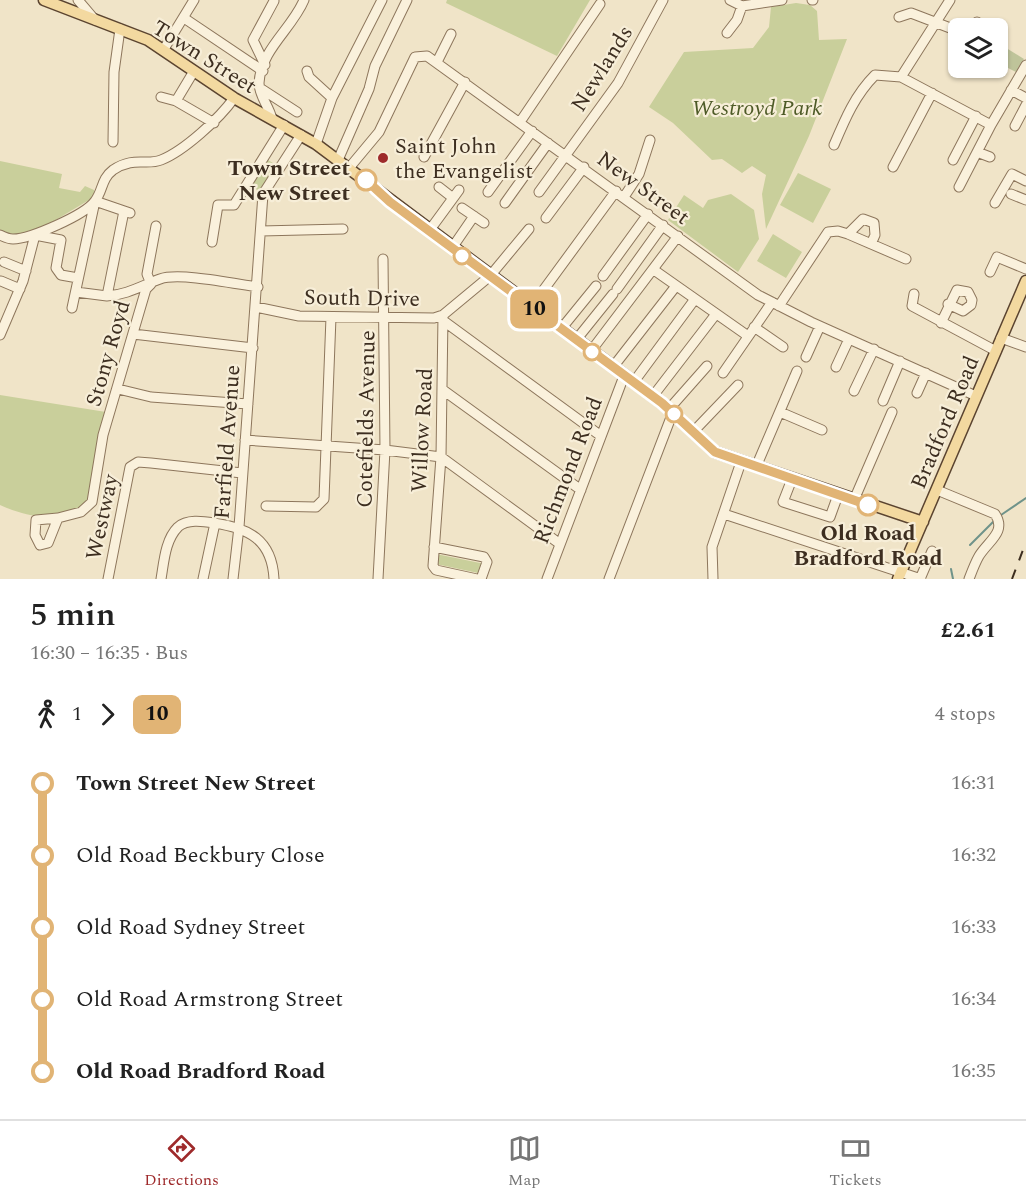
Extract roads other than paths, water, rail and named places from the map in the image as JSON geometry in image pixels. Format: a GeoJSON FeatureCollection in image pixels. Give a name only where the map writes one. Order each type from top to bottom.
{"type":"FeatureCollection","features":[{"type":"Feature","properties":{"kind":"main road","name":"Town Street"},"geometry":{"type":"LineString","coordinates":[[44,0],[96,22],[120,29],[164,49],[234,98],[316,144],[429,231],[653,396],[715,452],[923,522]]}},
{"type":"Feature","properties":{"kind":"main road","name":"Bradford Road"},"geometry":{"type":"LineString","coordinates":[[899,576],[1001,338],[1023,295],[1026,280]]}},
{"type":"Feature","properties":{"kind":"street"},"geometry":{"type":"LineString","coordinates":[[78,0],[96,22]]}},
{"type":"Feature","properties":{"kind":"street"},"geometry":{"type":"LineString","coordinates":[[164,49],[194,0]]}},
{"type":"Feature","properties":{"kind":"street"},"geometry":{"type":"LineString","coordinates":[[272,119],[260,88],[268,51],[300,9],[304,0]]}},
{"type":"Feature","properties":{"kind":"street"},"geometry":{"type":"LineString","coordinates":[[316,144],[332,98],[382,0]]}},
{"type":"Feature","properties":{"kind":"street"},"geometry":{"type":"LineString","coordinates":[[338,160],[369,89],[375,66],[407,0]]}},
{"type":"Feature","properties":{"kind":"street","name":"Newlands"},"geometry":{"type":"LineString","coordinates":[[539,192],[618,83],[663,0]]}},
{"type":"Feature","properties":{"kind":"street"},"geometry":{"type":"LineString","coordinates":[[730,0],[742,6],[782,0]]}},
{"type":"Feature","properties":{"kind":"street"},"geometry":{"type":"LineString","coordinates":[[901,77],[950,0]]}},
{"type":"Feature","properties":{"kind":"street"},"geometry":{"type":"LineString","coordinates":[[264,68],[253,40],[274,1]]}},
{"type":"Feature","properties":{"kind":"street"},"geometry":{"type":"LineString","coordinates":[[520,122],[600,4]]}},
{"type":"Feature","properties":{"kind":"street"},"geometry":{"type":"LineString","coordinates":[[727,33],[737,20],[742,6]]}},
{"type":"Feature","properties":{"kind":"street"},"geometry":{"type":"LineString","coordinates":[[899,17],[911,13],[948,27]]}},
{"type":"Feature","properties":{"kind":"street"},"geometry":{"type":"LineString","coordinates":[[184,18],[264,68]]}},
{"type":"Feature","properties":{"kind":"street"},"geometry":{"type":"LineString","coordinates":[[113,142],[114,72],[120,29]]}},
{"type":"Feature","properties":{"kind":"street"},"geometry":{"type":"LineString","coordinates":[[349,168],[379,132],[415,57],[427,56],[437,62],[450,34]]}},
{"type":"Feature","properties":{"kind":"street","name":"New Street"},"geometry":{"type":"LineString","coordinates":[[437,62],[758,295],[820,326],[976,396]]}},
{"type":"Feature","properties":{"kind":"street"},"geometry":{"type":"LineString","coordinates":[[959,187],[1026,65]]}},
{"type":"Feature","properties":{"kind":"street"},"geometry":{"type":"LineString","coordinates":[[307,70],[309,77],[332,98]]}},
{"type":"Feature","properties":{"kind":"street"},"geometry":{"type":"LineString","coordinates":[[176,101],[194,71]]}},
{"type":"Feature","properties":{"kind":"street"},"geometry":{"type":"LineString","coordinates":[[834,145],[856,96],[875,75],[901,77],[991,125]]}},
{"type":"Feature","properties":{"kind":"street"},"geometry":{"type":"LineString","coordinates":[[424,157],[465,82]]}},
{"type":"Feature","properties":{"kind":"street"},"geometry":{"type":"LineString","coordinates":[[260,88],[296,109]]}},
{"type":"Feature","properties":{"kind":"street"},"geometry":{"type":"LineString","coordinates":[[1011,90],[1026,98]]}},
{"type":"Feature","properties":{"kind":"street"},"geometry":{"type":"LineString","coordinates":[[893,167],[932,93]]}},
{"type":"Feature","properties":{"kind":"street"},"geometry":{"type":"LineString","coordinates":[[161,98],[176,101],[214,123]]}},
{"type":"Feature","properties":{"kind":"street"},"geometry":{"type":"LineString","coordinates":[[72,308],[95,201],[104,178],[112,171],[136,160],[160,161],[214,123],[234,98]]}},
{"type":"Feature","properties":{"kind":"street"},"geometry":{"type":"LineString","coordinates":[[1015,126],[1026,105]]}},
{"type":"Feature","properties":{"kind":"street"},"geometry":{"type":"LineString","coordinates":[[953,160],[976,116]]}},
{"type":"Feature","properties":{"kind":"street"},"geometry":{"type":"LineString","coordinates":[[212,242],[218,205],[234,205],[261,160],[271,150],[284,125]]}},
{"type":"Feature","properties":{"kind":"street"},"geometry":{"type":"LineString","coordinates":[[488,192],[532,131]]}},
{"type":"Feature","properties":{"kind":"street","name":"Farfield Avenue"},"geometry":{"type":"LineString","coordinates":[[233,579],[258,287],[263,194],[301,135]]}},
{"type":"Feature","properties":{"kind":"street"},"geometry":{"type":"LineString","coordinates":[[531,307],[620,194],[639,174],[650,140]]}},
{"type":"Feature","properties":{"kind":"street"},"geometry":{"type":"LineString","coordinates":[[505,202],[548,143]]}},
{"type":"Feature","properties":{"kind":"street"},"geometry":{"type":"LineString","coordinates":[[977,152],[990,157]]}},
{"type":"Feature","properties":{"kind":"street"},"geometry":{"type":"LineString","coordinates":[[546,218],[584,167]]}},
{"type":"Feature","properties":{"kind":"street"},"geometry":{"type":"LineString","coordinates":[[995,203],[1012,174],[1026,181]]}},
{"type":"Feature","properties":{"kind":"street"},"geometry":{"type":"LineString","coordinates":[[429,231],[456,194],[439,188]]}},
{"type":"Feature","properties":{"kind":"street"},"geometry":{"type":"LineString","coordinates":[[1011,194],[1026,200]]}},
{"type":"Feature","properties":{"kind":"street"},"geometry":{"type":"LineString","coordinates":[[0,235],[11,240],[35,235],[95,201],[127,212],[107,296]]}},
{"type":"Feature","properties":{"kind":"street"},"geometry":{"type":"LineString","coordinates":[[462,208],[484,223]]}},
{"type":"Feature","properties":{"kind":"street"},"geometry":{"type":"LineString","coordinates":[[603,276],[648,214]]}},
{"type":"Feature","properties":{"kind":"street"},"geometry":{"type":"LineString","coordinates":[[452,248],[474,216]]}},
{"type":"Feature","properties":{"kind":"street"},"geometry":{"type":"LineString","coordinates":[[848,234],[864,219],[874,223],[875,235],[871,244]]}},
{"type":"Feature","properties":{"kind":"street"},"geometry":{"type":"LineString","coordinates":[[576,340],[615,292],[663,225]]}},
{"type":"Feature","properties":{"kind":"street"},"geometry":{"type":"LineString","coordinates":[[151,284],[147,274],[156,226]]}},
{"type":"Feature","properties":{"kind":"street"},"geometry":{"type":"LineString","coordinates":[[261,231],[343,229]]}},
{"type":"Feature","properties":{"kind":"street","name":"South Drive"},"geometry":{"type":"LineString","coordinates":[[256,307],[299,316],[444,319],[490,276],[529,229]]}},
{"type":"Feature","properties":{"kind":"street"},"geometry":{"type":"LineString","coordinates":[[723,373],[754,327],[794,284],[828,232],[838,231],[848,234],[906,259]]}},
{"type":"Feature","properties":{"kind":"street"},"geometry":{"type":"LineString","coordinates":[[0,334],[20,289],[35,235]]}},
{"type":"Feature","properties":{"kind":"street"},"geometry":{"type":"LineString","coordinates":[[35,235],[61,240],[56,268],[62,275],[78,278]]}},
{"type":"Feature","properties":{"kind":"street"},"geometry":{"type":"LineString","coordinates":[[591,351],[678,236]]}},
{"type":"Feature","properties":{"kind":"street"},"geometry":{"type":"LineString","coordinates":[[990,272],[997,257],[1026,269]]}},
{"type":"Feature","properties":{"kind":"street","name":"Cotefields Avenue"},"geometry":{"type":"LineString","coordinates":[[378,579],[385,450],[386,317],[383,259]]}},
{"type":"Feature","properties":{"kind":"street"},"geometry":{"type":"LineString","coordinates":[[4,262],[26,271]]}},
{"type":"Feature","properties":{"kind":"street"},"geometry":{"type":"LineString","coordinates":[[654,270],[748,336]]}},
{"type":"Feature","properties":{"kind":"street"},"geometry":{"type":"LineString","coordinates":[[76,292],[118,296],[161,278],[176,277],[258,287]]}},
{"type":"Feature","properties":{"kind":"street"},"geometry":{"type":"LineString","coordinates":[[948,304],[963,311],[971,305],[972,300],[968,292],[957,290],[951,280]]}},
{"type":"Feature","properties":{"kind":"street"},"geometry":{"type":"LineString","coordinates":[[1,281],[20,289]]}},
{"type":"Feature","properties":{"kind":"street","name":"Stony Royd"},"geometry":{"type":"LineString","coordinates":[[58,518],[81,512],[92,502],[103,435],[146,289],[151,284]]}},
{"type":"Feature","properties":{"kind":"street"},"geometry":{"type":"LineString","coordinates":[[613,367],[676,285]]}},
{"type":"Feature","properties":{"kind":"street"},"geometry":{"type":"LineString","coordinates":[[561,329],[596,286]]}},
{"type":"Feature","properties":{"kind":"street"},"geometry":{"type":"LineString","coordinates":[[941,323],[948,304],[957,290]]}},
{"type":"Feature","properties":{"kind":"street"},"geometry":{"type":"LineString","coordinates":[[914,294],[911,299],[912,306],[996,351]]}},
{"type":"Feature","properties":{"kind":"street"},"geometry":{"type":"LineString","coordinates":[[633,382],[695,299]]}},
{"type":"Feature","properties":{"kind":"street"},"geometry":{"type":"LineString","coordinates":[[653,396],[716,314]]}},
{"type":"Feature","properties":{"kind":"street"},"geometry":{"type":"LineString","coordinates":[[266,506],[320,506],[324,499],[331,317]]}},
{"type":"Feature","properties":{"kind":"street"},"geometry":{"type":"LineString","coordinates":[[444,319],[601,436]]}},
{"type":"Feature","properties":{"kind":"street","name":"Willow Road"},"geometry":{"type":"LineString","coordinates":[[434,547],[441,457],[444,319]]}},
{"type":"Feature","properties":{"kind":"street"},"geometry":{"type":"LineString","coordinates":[[806,357],[820,326]]}},
{"type":"Feature","properties":{"kind":"street"},"geometry":{"type":"LineString","coordinates":[[754,327],[783,347]]}},
{"type":"Feature","properties":{"kind":"street"},"geometry":{"type":"LineString","coordinates":[[134,334],[253,348]]}},
{"type":"Feature","properties":{"kind":"street"},"geometry":{"type":"LineString","coordinates":[[1001,338],[1026,347]]}},
{"type":"Feature","properties":{"kind":"street"},"geometry":{"type":"LineString","coordinates":[[836,367],[849,339]]}},
{"type":"Feature","properties":{"kind":"street"},"geometry":{"type":"LineString","coordinates":[[854,391],[874,349]]}},
{"type":"Feature","properties":{"kind":"street"},"geometry":{"type":"LineString","coordinates":[[883,401],[900,362]]}},
{"type":"Feature","properties":{"kind":"street"},"geometry":{"type":"LineString","coordinates":[[609,579],[671,410],[707,366]]}},
{"type":"Feature","properties":{"kind":"street"},"geometry":{"type":"LineString","coordinates":[[756,467],[797,371]]}},
{"type":"Feature","properties":{"kind":"street"},"geometry":{"type":"LineString","coordinates":[[917,393],[926,373]]}},
{"type":"Feature","properties":{"kind":"street","name":"Richmond Road"},"geometry":{"type":"LineString","coordinates":[[547,579],[624,376]]}},
{"type":"Feature","properties":{"kind":"street"},"geometry":{"type":"LineString","coordinates":[[693,432],[738,385]]}},
{"type":"Feature","properties":{"kind":"street"},"geometry":{"type":"LineString","coordinates":[[118,389],[151,397],[248,404]]}},
{"type":"Feature","properties":{"kind":"street"},"geometry":{"type":"LineString","coordinates":[[443,390],[581,490]]}},
{"type":"Feature","properties":{"kind":"street"},"geometry":{"type":"LineString","coordinates":[[780,412],[822,430]]}},
{"type":"Feature","properties":{"kind":"street"},"geometry":{"type":"LineString","coordinates":[[854,500],[892,412]]}},
{"type":"Feature","properties":{"kind":"street"},"geometry":{"type":"LineString","coordinates":[[245,440],[385,450],[441,457],[560,544]]}},
{"type":"Feature","properties":{"kind":"street","name":"Westway"},"geometry":{"type":"LineString","coordinates":[[108,579],[130,467],[138,462],[242,473]]}},
{"type":"Feature","properties":{"kind":"street"},"geometry":{"type":"LineString","coordinates":[[713,579],[712,547],[741,462]]}},
{"type":"Feature","properties":{"kind":"street"},"geometry":{"type":"LineString","coordinates":[[792,479],[783,502],[830,517],[838,495]]}},
{"type":"Feature","properties":{"kind":"street"},"geometry":{"type":"LineString","coordinates":[[937,490],[995,514],[999,520],[998,534],[979,556],[969,579]]}},
{"type":"Feature","properties":{"kind":"street"},"geometry":{"type":"LineString","coordinates":[[724,514],[899,576],[921,579],[932,551]]}},
{"type":"Feature","properties":{"kind":"street"},"geometry":{"type":"LineString","coordinates":[[161,579],[169,542],[180,525],[193,521],[239,527],[251,532],[265,547],[274,579]]}},
{"type":"Feature","properties":{"kind":"street"},"geometry":{"type":"LineString","coordinates":[[203,579],[215,523]]}},
{"type":"Feature","properties":{"kind":"street"},"geometry":{"type":"LineString","coordinates":[[434,547],[484,557],[487,562],[479,579],[465,578],[436,570],[433,566],[434,547]]}},
{"type":"Feature","properties":{"kind":"waterway"},"geometry":{"type":"LineString","coordinates":[[1001,515],[1026,498]]}},
{"type":"Feature","properties":{"kind":"waterway"},"geometry":{"type":"LineString","coordinates":[[970,545],[993,522]]}},
{"type":"Feature","properties":{"kind":"waterway"},"geometry":{"type":"LineString","coordinates":[[951,569],[953,579]]}},
{"type":"Feature","properties":{"kind":"railway"},"geometry":{"type":"LineString","coordinates":[[1012,579],[1026,542]]}},
{"type":"Feature","properties":{"kind":"place","name":"Saint John the Evangelist"},"geometry":{"type":"Point","coordinates":[383,158]}},
{"type":"Feature","properties":{"kind":"place","name":"Town Street New Street"},"geometry":{"type":"Point","coordinates":[366,180]}},
{"type":"Feature","properties":{"kind":"place","name":"Old Road Bradford Road"},"geometry":{"type":"Point","coordinates":[868,505]}},
{"type":"Feature","properties":{"kind":"park label","name":"Westroyd Park"},"geometry":{"type":"Point","coordinates":[757,107]}}]}
